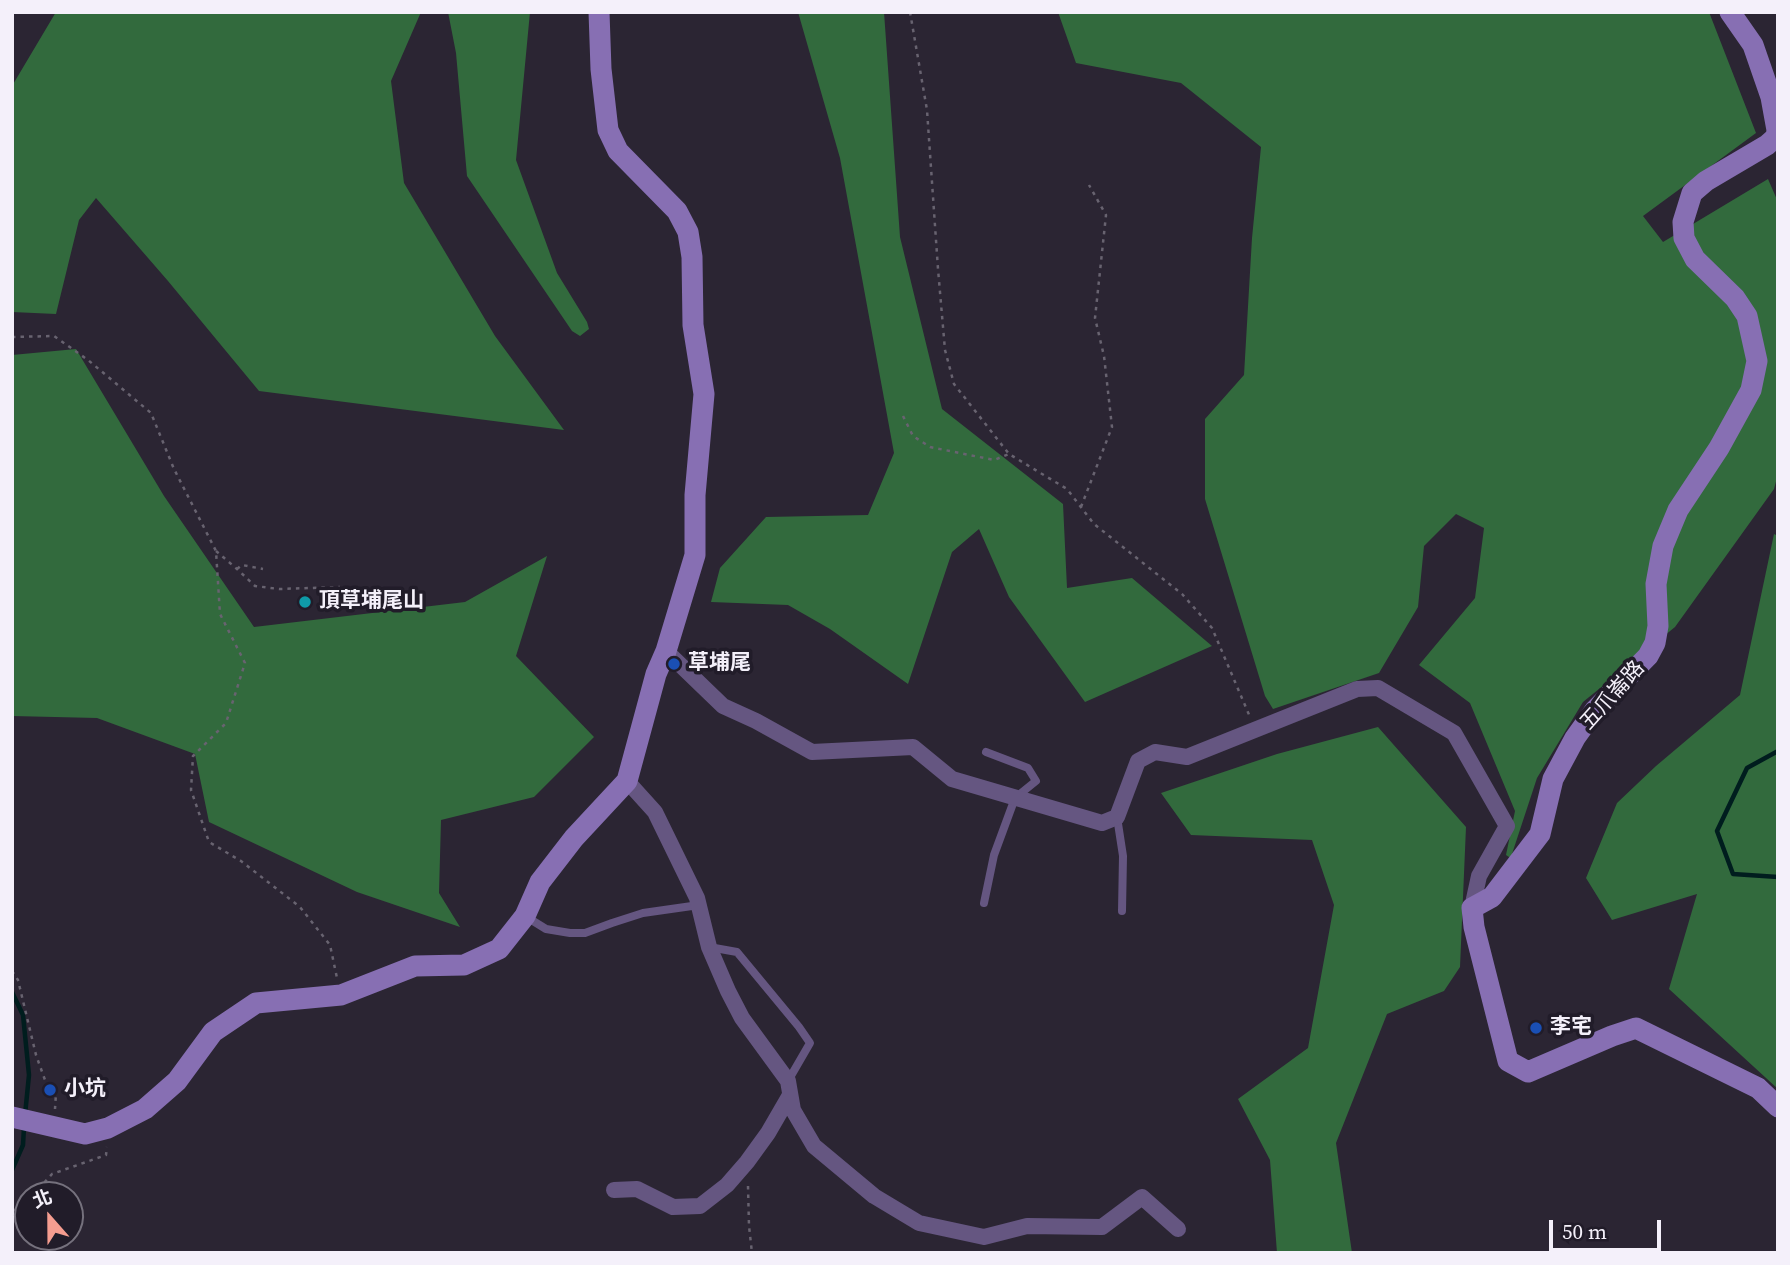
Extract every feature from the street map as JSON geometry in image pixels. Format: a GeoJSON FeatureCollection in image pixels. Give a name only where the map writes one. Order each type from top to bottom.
{"type":"FeatureCollection","features":[{"type":"Feature","properties":{"kind":"street"},"geometry":{"type":"LineString","coordinates":[[21,1119],[85,1134],[107,1128],[145,1110],[177,1081],[213,1032],[256,1003],[341,995],[415,966],[464,965],[499,949],[525,916],[540,882],[574,838],[627,781],[656,674],[666,651],[695,555],[695,495],[704,394],[693,325],[692,257],[688,232],[677,211],[618,150],[608,130],[601,69],[599,12]]}},
{"type":"Feature","properties":{"kind":"street","name":"五爪崙路"},"geometry":{"type":"LineString","coordinates":[[1472,908],[1492,897],[1540,834],[1553,779],[1575,738],[1595,710],[1648,656],[1655,643],[1658,626],[1656,584],[1663,546],[1678,510],[1719,448],[1751,390],[1756,361],[1748,316],[1735,298],[1695,260],[1684,238],[1683,222],[1692,193],[1706,181],[1776,137],[1771,97],[1753,45],[1730,12]]}},
{"type":"Feature","properties":{"kind":"street"},"geometry":{"type":"LineString","coordinates":[[666,651],[723,706],[812,752],[913,747],[952,779],[1102,824],[1116,817],[1138,761],[1155,752],[1187,757],[1357,689],[1378,688],[1454,733],[1507,826],[1479,876],[1472,908],[1474,927],[1508,1061],[1528,1072],[1636,1028],[1758,1088],[1778,1107]]}},
{"type":"Feature","properties":{"kind":"street"},"geometry":{"type":"LineString","coordinates":[[627,781],[655,812],[697,898],[709,947],[742,1018],[789,1088],[793,1110],[814,1146],[874,1196],[919,1223],[984,1237],[1027,1226],[1102,1227],[1142,1196],[1178,1228]]}},
{"type":"Feature","properties":{"kind":"street"},"geometry":{"type":"LineString","coordinates":[[614,1191],[637,1189],[673,1207],[700,1206],[727,1185],[747,1162],[768,1133],[789,1088]]}},
{"type":"Feature","properties":{"kind":"lane"},"geometry":{"type":"LineString","coordinates":[[984,903],[994,855],[1015,798],[1036,781],[1028,768],[986,752]]}},
{"type":"Feature","properties":{"kind":"lane"},"geometry":{"type":"LineString","coordinates":[[1116,817],[1123,856],[1122,911]]}},
{"type":"Feature","properties":{"kind":"lane"},"geometry":{"type":"LineString","coordinates":[[525,916],[546,929],[585,933],[643,913],[699,905]]}},
{"type":"Feature","properties":{"kind":"lane"},"geometry":{"type":"LineString","coordinates":[[709,947],[737,951],[810,1043],[789,1088]]}},
{"type":"Feature","properties":{"kind":"path"},"geometry":{"type":"LineString","coordinates":[[909,12],[926,110],[945,350],[954,384],[1009,454],[1067,489],[1094,524],[1182,594],[1212,628],[1255,730]]}},
{"type":"Feature","properties":{"kind":"path"},"geometry":{"type":"LineString","coordinates":[[1081,507],[1112,427],[1104,356],[1095,318],[1106,215],[1089,185]]}},
{"type":"Feature","properties":{"kind":"path"},"geometry":{"type":"LineString","coordinates":[[12,337],[54,336],[88,360],[151,414],[174,469],[216,551],[255,586],[279,589],[341,587]]}},
{"type":"Feature","properties":{"kind":"path"},"geometry":{"type":"LineString","coordinates":[[903,416],[913,436],[930,447],[994,460],[1009,454]]}},
{"type":"Feature","properties":{"kind":"path"},"geometry":{"type":"LineString","coordinates":[[216,551],[220,614],[244,663],[226,723],[193,756],[191,790],[209,842],[241,861],[300,907],[330,945],[341,995]]}},
{"type":"Feature","properties":{"kind":"path"},"geometry":{"type":"LineString","coordinates":[[237,569],[242,565],[263,569]]}},
{"type":"Feature","properties":{"kind":"path"},"geometry":{"type":"LineString","coordinates":[[12,971],[18,980],[36,1055],[45,1080],[56,1093],[55,1111]]}},
{"type":"Feature","properties":{"kind":"path"},"geometry":{"type":"LineString","coordinates":[[46,1181],[52,1174],[107,1155],[107,1128]]}},
{"type":"Feature","properties":{"kind":"path"},"geometry":{"type":"LineString","coordinates":[[747,1162],[752,1253]]}},
{"type":"Feature","properties":{"kind":"green space"},"geometry":{"type":"Polygon","coordinates":[[[56,12],[421,12],[391,81],[404,183],[495,336],[564,430],[259,391],[96,198],[79,220],[56,314],[12,312],[12,86],[56,12]]]}},
{"type":"Feature","properties":{"kind":"green space"},"geometry":{"type":"Polygon","coordinates":[[[448,12],[530,12],[516,160],[557,273],[587,322],[589,329],[580,336],[572,331],[467,176],[456,53],[448,12]]]}},
{"type":"Feature","properties":{"kind":"green space"},"geometry":{"type":"Polygon","coordinates":[[[798,12],[884,12],[900,237],[942,409],[1063,504],[1067,588],[1132,578],[1212,646],[1085,702],[1009,597],[979,529],[952,552],[908,684],[830,629],[788,605],[711,602],[720,568],[766,517],[868,515],[894,453],[840,158],[798,12]]]}},
{"type":"Feature","properties":{"kind":"green space"},"geometry":{"type":"Polygon","coordinates":[[[1058,12],[1709,12],[1756,133],[1643,216],[1663,242],[1768,179],[1778,202],[1778,474],[1774,489],[1675,627],[1583,702],[1537,778],[1511,857],[1506,855],[1515,811],[1470,703],[1419,665],[1475,598],[1484,528],[1456,514],[1424,546],[1418,607],[1379,673],[1273,709],[1265,696],[1205,499],[1205,419],[1244,375],[1252,238],[1261,147],[1181,83],[1076,63],[1058,12]]]}},
{"type":"Feature","properties":{"kind":"green space"},"geometry":{"type":"Polygon","coordinates":[[[76,349],[164,496],[254,627],[465,602],[547,556],[516,656],[594,737],[534,797],[441,820],[439,893],[460,927],[357,892],[209,822],[195,754],[97,718],[12,716],[12,355],[76,349]]]}},
{"type":"Feature","properties":{"kind":"green space"},"geometry":{"type":"Polygon","coordinates":[[[1774,534],[1778,536],[1778,1089],[1669,989],[1697,894],[1612,920],[1586,878],[1617,803],[1740,695],[1774,534]]]}},
{"type":"Feature","properties":{"kind":"green space"},"geometry":{"type":"Polygon","coordinates":[[[1378,727],[1466,827],[1460,967],[1444,991],[1387,1014],[1336,1143],[1352,1253],[1277,1253],[1270,1160],[1238,1099],[1308,1048],[1334,905],[1312,840],[1191,835],[1161,793],[1277,754],[1378,727]]]}},
{"type":"Feature","properties":{"kind":"waterway"},"geometry":{"type":"LineString","coordinates":[[1778,751],[1747,768],[1717,831],[1733,874],[1778,877]]}},
{"type":"Feature","properties":{"kind":"waterway"},"geometry":{"type":"LineString","coordinates":[[12,992],[23,1015],[29,1075],[25,1115]]}},
{"type":"Feature","properties":{"kind":"waterway"},"geometry":{"type":"LineString","coordinates":[[12,1170],[23,1145],[24,1127]]}},
{"type":"Feature","properties":{"kind":"place","name":"頂草埔尾山"},"geometry":{"type":"Point","coordinates":[305,602]}},
{"type":"Feature","properties":{"kind":"place","name":"草埔尾"},"geometry":{"type":"Point","coordinates":[674,664]}},
{"type":"Feature","properties":{"kind":"place","name":"李宅"},"geometry":{"type":"Point","coordinates":[1536,1028]}},
{"type":"Feature","properties":{"kind":"place","name":"小坑"},"geometry":{"type":"Point","coordinates":[50,1090]}}]}
